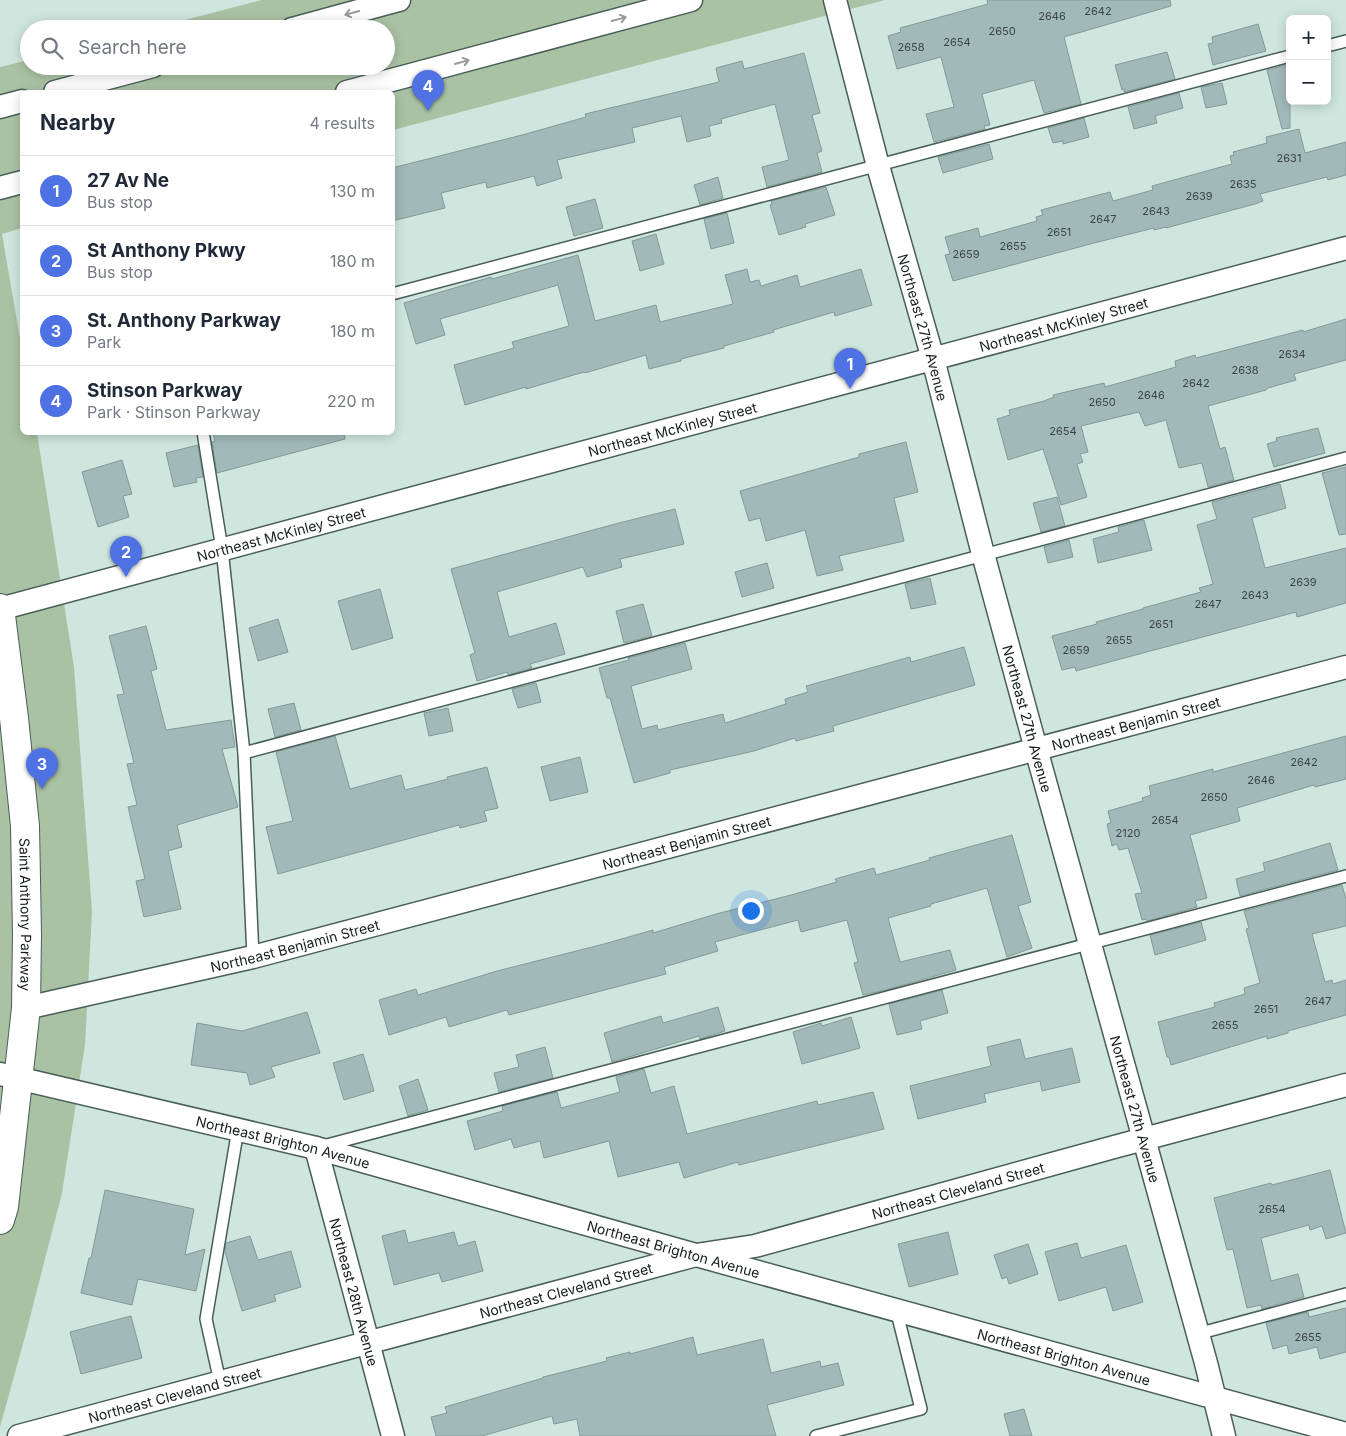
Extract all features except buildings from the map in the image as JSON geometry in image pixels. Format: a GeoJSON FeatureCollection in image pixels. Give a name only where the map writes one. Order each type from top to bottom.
{"type":"FeatureCollection","features":[{"type":"Feature","properties":{"kind":"street"},"geometry":{"type":"LineString","coordinates":[[325,20],[399,0]]}},
{"type":"Feature","properties":{"kind":"street"},"geometry":{"type":"LineString","coordinates":[[354,90],[691,0]]}},
{"type":"Feature","properties":{"kind":"street","name":"Northeast 27th Avenue"},"geometry":{"type":"LineString","coordinates":[[835,0],[878,166],[933,358],[983,554],[1224,1436]]}},
{"type":"Feature","properties":{"kind":"street"},"geometry":{"type":"LineString","coordinates":[[63,90],[119,75]]}},
{"type":"Feature","properties":{"kind":"street"},"geometry":{"type":"LineString","coordinates":[[0,107],[20,102]]}},
{"type":"Feature","properties":{"kind":"street"},"geometry":{"type":"LineString","coordinates":[[0,188],[20,183]]}},
{"type":"Feature","properties":{"kind":"street","name":"Northeast McKinley Street"},"geometry":{"type":"LineString","coordinates":[[0,608],[1346,248]]}},
{"type":"Feature","properties":{"kind":"street","name":"Saint Anthony Parkway"},"geometry":{"type":"LineString","coordinates":[[0,608],[25,826],[27,934],[26,1008],[9,1077],[4,1207],[0,1220]]}},
{"type":"Feature","properties":{"kind":"street","name":"Northeast Benjamin Street"},"geometry":{"type":"LineString","coordinates":[[26,1008],[254,957],[1346,667]]}},
{"type":"Feature","properties":{"kind":"street","name":"Northeast Brighton Avenue"},"geometry":{"type":"LineString","coordinates":[[9,1077],[316,1148],[1346,1434]]}},
{"type":"Feature","properties":{"kind":"street","name":"Northeast Cleveland Street"},"geometry":{"type":"LineString","coordinates":[[20,1436],[696,1255],[755,1246],[1346,1085]]}},
{"type":"Feature","properties":{"kind":"street","name":"Northeast 28th Avenue"},"geometry":{"type":"LineString","coordinates":[[316,1148],[393,1436]]}},
{"type":"Feature","properties":{"kind":"lane"},"geometry":{"type":"LineString","coordinates":[[1331,45],[1346,41]]}},
{"type":"Feature","properties":{"kind":"lane"},"geometry":{"type":"LineString","coordinates":[[395,293],[1286,57]]}},
{"type":"Feature","properties":{"kind":"lane"},"geometry":{"type":"LineString","coordinates":[[203,435],[222,549],[244,753],[254,957]]}},
{"type":"Feature","properties":{"kind":"lane"},"geometry":{"type":"LineString","coordinates":[[244,753],[1346,458]]}},
{"type":"Feature","properties":{"kind":"lane"},"geometry":{"type":"LineString","coordinates":[[316,1148],[1346,876]]}},
{"type":"Feature","properties":{"kind":"lane"},"geometry":{"type":"LineString","coordinates":[[220,1382],[206,1320],[238,1129]]}},
{"type":"Feature","properties":{"kind":"lane"},"geometry":{"type":"LineString","coordinates":[[1197,1334],[1346,1294]]}},
{"type":"Feature","properties":{"kind":"lane"},"geometry":{"type":"LineString","coordinates":[[816,1436],[921,1409],[896,1309]]}},
{"type":"Feature","properties":{"kind":"green space"},"geometry":{"type":"Polygon","coordinates":[[[262,0],[885,0],[395,129],[395,90],[20,90],[20,229],[2,234],[20,338],[20,435],[37,435],[74,667],[92,912],[85,1045],[62,1193],[0,1427],[0,67],[20,62],[20,75],[395,75],[395,20],[185,20],[262,0]]]}},
{"type":"Feature","properties":{"kind":"place","name":"Stinson Parkway"},"geometry":{"type":"Point","coordinates":[428,111]}},
{"type":"Feature","properties":{"kind":"place","name":"27 Av Ne"},"geometry":{"type":"Point","coordinates":[850,389]}},
{"type":"Feature","properties":{"kind":"place","name":"St Anthony Pkwy"},"geometry":{"type":"Point","coordinates":[126,577]}},
{"type":"Feature","properties":{"kind":"place","name":"St. Anthony Parkway"},"geometry":{"type":"Point","coordinates":[42,789]}}]}
